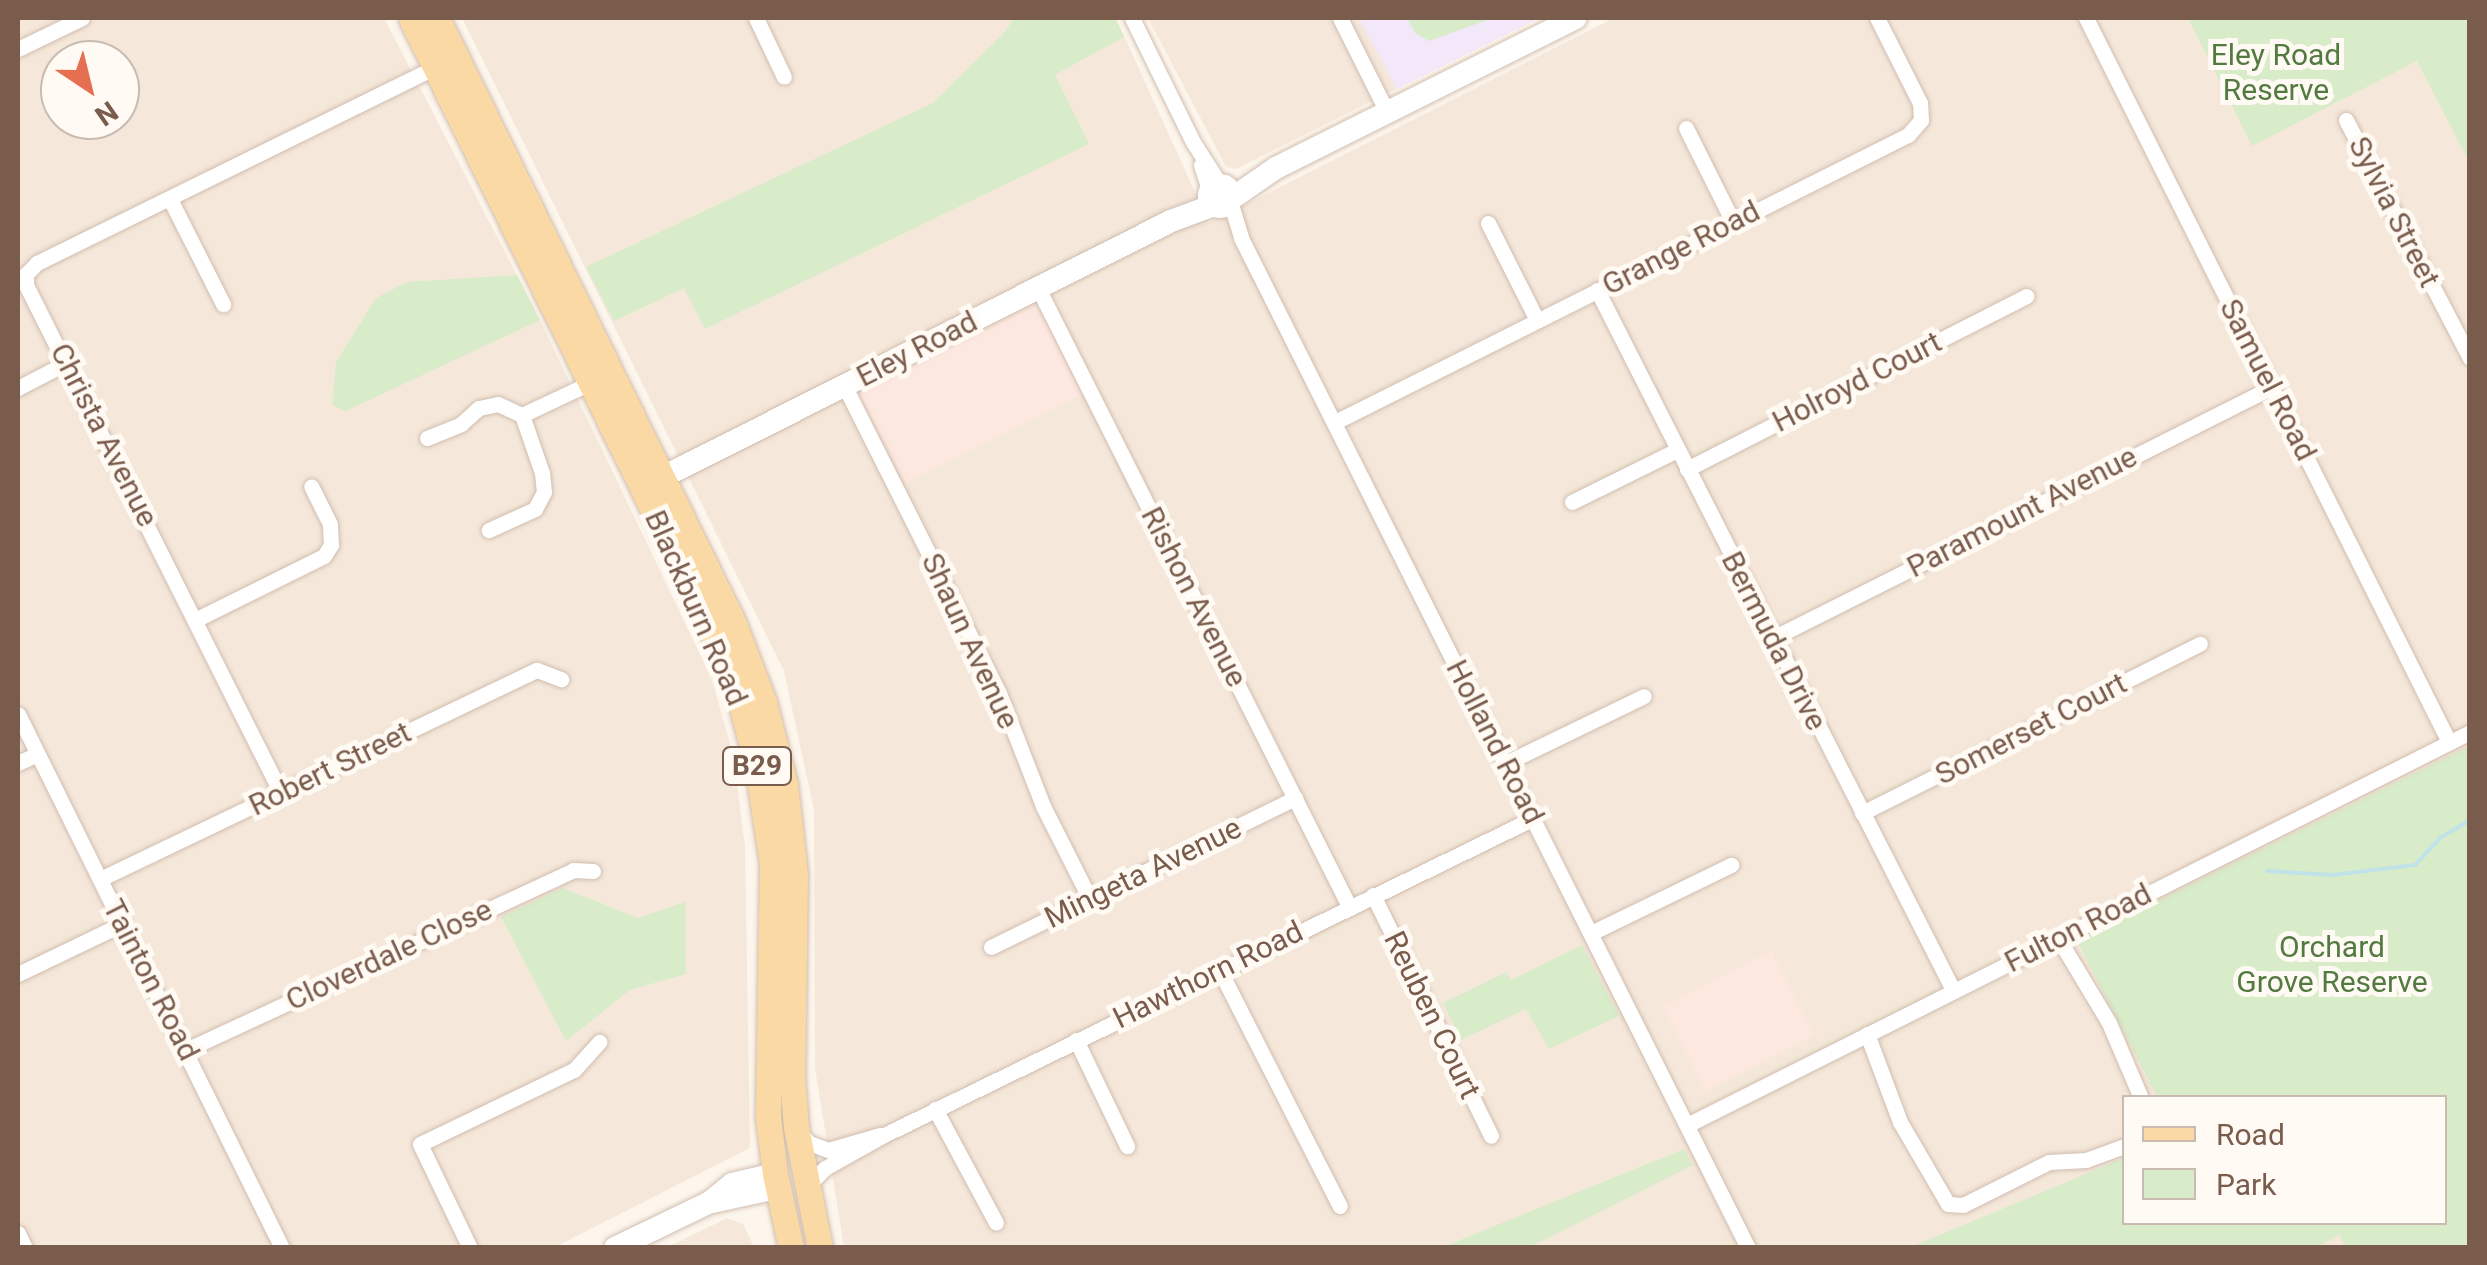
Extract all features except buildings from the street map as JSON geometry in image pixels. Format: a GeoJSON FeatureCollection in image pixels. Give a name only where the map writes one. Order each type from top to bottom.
{"type":"FeatureCollection","features":[{"type":"Feature","properties":{"kind":"main road","name":"Blackburn Road"},"geometry":{"type":"LineString","coordinates":[[411,18],[446,62],[652,482],[750,662],[776,744],[794,874],[796,1127],[790,1185],[792,1248]]}},
{"type":"Feature","properties":{"kind":"main road","name":"Blackburn Road"},"geometry":{"type":"LineString","coordinates":[[437,18],[446,62],[590,383],[652,482],[718,644],[757,764],[772,863],[767,1094],[790,1185],[820,1248]]}},
{"type":"Feature","properties":{"kind":"main road","name":"Eley Road"},"geometry":{"type":"LineString","coordinates":[[652,482],[1575,18]]}},
{"type":"Feature","properties":{"kind":"main road"},"geometry":{"type":"LineString","coordinates":[[790,1185],[784,1072],[792,999]]}},
{"type":"Feature","properties":{"kind":"main road","name":"Hawthorn Road"},"geometry":{"type":"LineString","coordinates":[[615,1248],[710,1202],[790,1185]]}},
{"type":"Feature","properties":{"kind":"street"},"geometry":{"type":"LineString","coordinates":[[18,49],[82,18]]}},
{"type":"Feature","properties":{"kind":"street"},"geometry":{"type":"LineString","coordinates":[[756,18],[784,77]]}},
{"type":"Feature","properties":{"kind":"street","name":"Holland Road"},"geometry":{"type":"LineString","coordinates":[[1132,18],[1748,1248]]}},
{"type":"Feature","properties":{"kind":"street"},"geometry":{"type":"LineString","coordinates":[[1340,18],[1387,112]]}},
{"type":"Feature","properties":{"kind":"street","name":"Grange Road"},"geometry":{"type":"LineString","coordinates":[[1335,422],[1908,134],[1920,120],[1920,103],[1877,18]]}},
{"type":"Feature","properties":{"kind":"street","name":"Samuel Road"},"geometry":{"type":"LineString","coordinates":[[2086,18],[2449,742]]}},
{"type":"Feature","properties":{"kind":"street","name":"Christa Avenue"},"geometry":{"type":"LineString","coordinates":[[281,793],[26,285],[26,274],[37,262],[446,62]]}},
{"type":"Feature","properties":{"kind":"street","name":"Sylvia Street"},"geometry":{"type":"LineString","coordinates":[[2346,120],[2470,358]]}},
{"type":"Feature","properties":{"kind":"street"},"geometry":{"type":"LineString","coordinates":[[1686,128],[1733,222]]}},
{"type":"Feature","properties":{"kind":"street"},"geometry":{"type":"LineString","coordinates":[[170,199],[223,304]]}},
{"type":"Feature","properties":{"kind":"street"},"geometry":{"type":"LineString","coordinates":[[1488,223],[1537,320]]}},
{"type":"Feature","properties":{"kind":"street","name":"Rishon Avenue"},"geometry":{"type":"LineString","coordinates":[[1038,288],[1349,906]]}},
{"type":"Feature","properties":{"kind":"street","name":"Bermuda Drive"},"geometry":{"type":"LineString","coordinates":[[1598,290],[1953,990]]}},
{"type":"Feature","properties":{"kind":"street","name":"Holroyd Court"},"geometry":{"type":"LineString","coordinates":[[1687,469],[2027,296]]}},
{"type":"Feature","properties":{"kind":"street"},"geometry":{"type":"LineString","coordinates":[[18,388],[68,362]]}},
{"type":"Feature","properties":{"kind":"street"},"geometry":{"type":"LineString","coordinates":[[522,415],[590,383]]}},
{"type":"Feature","properties":{"kind":"street","name":"Shaun Avenue"},"geometry":{"type":"LineString","coordinates":[[844,385],[999,693],[1042,806],[1090,899]]}},
{"type":"Feature","properties":{"kind":"street","name":"Paramount Avenue"},"geometry":{"type":"LineString","coordinates":[[1773,638],[2272,387]]}},
{"type":"Feature","properties":{"kind":"street"},"geometry":{"type":"LineString","coordinates":[[427,438],[462,424],[479,408],[498,404],[522,415],[542,474],[544,492],[535,509],[489,530]]}},
{"type":"Feature","properties":{"kind":"street"},"geometry":{"type":"LineString","coordinates":[[1572,502],[1677,450]]}},
{"type":"Feature","properties":{"kind":"street"},"geometry":{"type":"LineString","coordinates":[[195,620],[324,556],[331,545],[330,524],[310,486]]}},
{"type":"Feature","properties":{"kind":"street","name":"Somerset Court"},"geometry":{"type":"LineString","coordinates":[[1862,813],[2200,644]]}},
{"type":"Feature","properties":{"kind":"street","name":"Robert Street"},"geometry":{"type":"LineString","coordinates":[[100,879],[537,670],[561,679]]}},
{"type":"Feature","properties":{"kind":"street"},"geometry":{"type":"LineString","coordinates":[[1506,763],[1644,696]]}},
{"type":"Feature","properties":{"kind":"street","name":"Tainton Road"},"geometry":{"type":"LineString","coordinates":[[18,714],[282,1248]]}},
{"type":"Feature","properties":{"kind":"street","name":"Fulton Road"},"geometry":{"type":"LineString","coordinates":[[1687,1125],[2470,732]]}},
{"type":"Feature","properties":{"kind":"street"},"geometry":{"type":"LineString","coordinates":[[18,763],[37,754]]}},
{"type":"Feature","properties":{"kind":"street","name":"Mingeta Avenue"},"geometry":{"type":"LineString","coordinates":[[991,947],[1294,798]]}},
{"type":"Feature","properties":{"kind":"street","name":"Hawthorn Road"},"geometry":{"type":"LineString","coordinates":[[790,1185],[1219,969],[1534,818]]}},
{"type":"Feature","properties":{"kind":"street"},"geometry":{"type":"LineString","coordinates":[[1591,934],[1730,865]]}},
{"type":"Feature","properties":{"kind":"street","name":"Cloverdale Close"},"geometry":{"type":"LineString","coordinates":[[186,1050],[573,870],[593,872]]}},
{"type":"Feature","properties":{"kind":"street","name":"Reuben Court"},"geometry":{"type":"LineString","coordinates":[[1373,895],[1492,1136]]}},
{"type":"Feature","properties":{"kind":"street"},"geometry":{"type":"LineString","coordinates":[[18,974],[122,924]]}},
{"type":"Feature","properties":{"kind":"street"},"geometry":{"type":"LineString","coordinates":[[2058,938],[2109,1023],[2140,1095]]}},
{"type":"Feature","properties":{"kind":"street"},"geometry":{"type":"LineString","coordinates":[[1219,969],[1340,1206]]}},
{"type":"Feature","properties":{"kind":"street"},"geometry":{"type":"LineString","coordinates":[[1867,1034],[1900,1122],[1948,1204],[1962,1205],[2050,1162],[2086,1160],[2122,1147]]}},
{"type":"Feature","properties":{"kind":"street"},"geometry":{"type":"LineString","coordinates":[[1076,1040],[1127,1146]]}},
{"type":"Feature","properties":{"kind":"street"},"geometry":{"type":"LineString","coordinates":[[470,1248],[420,1144],[574,1070],[600,1042]]}},
{"type":"Feature","properties":{"kind":"street"},"geometry":{"type":"LineString","coordinates":[[936,1109],[996,1222]]}},
{"type":"Feature","properties":{"kind":"street","name":"Hawthorn Road"},"geometry":{"type":"LineString","coordinates":[[796,1127],[810,1143],[828,1150],[884,1135]]}},
{"type":"Feature","properties":{"kind":"street"},"geometry":{"type":"LineString","coordinates":[[18,1233],[24,1248]]}},
{"type":"Feature","properties":{"kind":"shaded area"},"geometry":{"type":"Polygon","coordinates":[[[18,18],[384,18],[540,320],[711,677],[733,754],[745,847],[750,1148],[555,1247],[18,1247],[18,18]]]}},
{"type":"Feature","properties":{"kind":"shaded area"},"geometry":{"type":"Polygon","coordinates":[[[462,18],[1116,18],[1209,223],[1614,18],[2469,18],[2469,1247],[844,1247],[815,1068],[814,810],[784,671],[462,18]]]}},
{"type":"Feature","properties":{"kind":"shaded area"},"geometry":{"type":"Polygon","coordinates":[[[1148,18],[1539,18],[1236,169],[1226,167],[1148,18]]]}},
{"type":"Feature","properties":{"kind":"shaded area"},"geometry":{"type":"Polygon","coordinates":[[[1359,18],[1539,18],[1397,89],[1359,18]]]}},
{"type":"Feature","properties":{"kind":"shaded area"},"geometry":{"type":"Polygon","coordinates":[[[1036,296],[1085,393],[905,484],[856,386],[1036,296]]]}},
{"type":"Feature","properties":{"kind":"shaded area"},"geometry":{"type":"Polygon","coordinates":[[[1771,951],[1814,1035],[1706,1091],[1663,1007],[1771,951]]]}},
{"type":"Feature","properties":{"kind":"shaded area"},"geometry":{"type":"Polygon","coordinates":[[[727,1218],[743,1224],[754,1247],[668,1247],[727,1218]]]}},
{"type":"Feature","properties":{"kind":"green space"},"geometry":{"type":"Polygon","coordinates":[[[1014,18],[1115,18],[1124,37],[1055,75],[1089,144],[705,329],[684,288],[614,321],[586,267],[933,103],[1004,33],[1014,18]]]}},
{"type":"Feature","properties":{"kind":"green space"},"geometry":{"type":"Polygon","coordinates":[[[1407,18],[1493,18],[1429,41],[1416,34],[1407,18]]]}},
{"type":"Feature","properties":{"kind":"green space","name":"Eley Road Reserve"},"geometry":{"type":"Polygon","coordinates":[[[2188,18],[2469,18],[2469,162],[2417,61],[2252,146],[2188,18]]]}},
{"type":"Feature","properties":{"kind":"green space"},"geometry":{"type":"Polygon","coordinates":[[[517,275],[540,320],[346,411],[332,405],[336,362],[376,298],[407,282],[517,275]]]}},
{"type":"Feature","properties":{"kind":"green space","name":"Orchard Grove Reserve"},"geometry":{"type":"Polygon","coordinates":[[[2469,746],[2469,1247],[2346,1247],[2339,1235],[2315,1248],[1911,1247],[2122,1159],[2122,1225],[2447,1225],[2447,1095],[2156,1095],[2077,941],[2469,746]]]}},
{"type":"Feature","properties":{"kind":"green space"},"geometry":{"type":"Polygon","coordinates":[[[563,888],[638,918],[685,902],[686,974],[630,990],[566,1041],[501,917],[563,888]]]}},
{"type":"Feature","properties":{"kind":"green space"},"geometry":{"type":"Polygon","coordinates":[[[1582,945],[1619,1016],[1549,1049],[1526,1009],[1461,1040],[1443,1003],[1506,972],[1511,980],[1582,945]]]}},
{"type":"Feature","properties":{"kind":"green space"},"geometry":{"type":"Polygon","coordinates":[[[1684,1149],[1693,1165],[1530,1247],[1443,1247],[1684,1149]]]}},
{"type":"Feature","properties":{"kind":"waterway"},"geometry":{"type":"LineString","coordinates":[[2267,871],[2333,875],[2415,865],[2440,838],[2470,820]]}}]}
